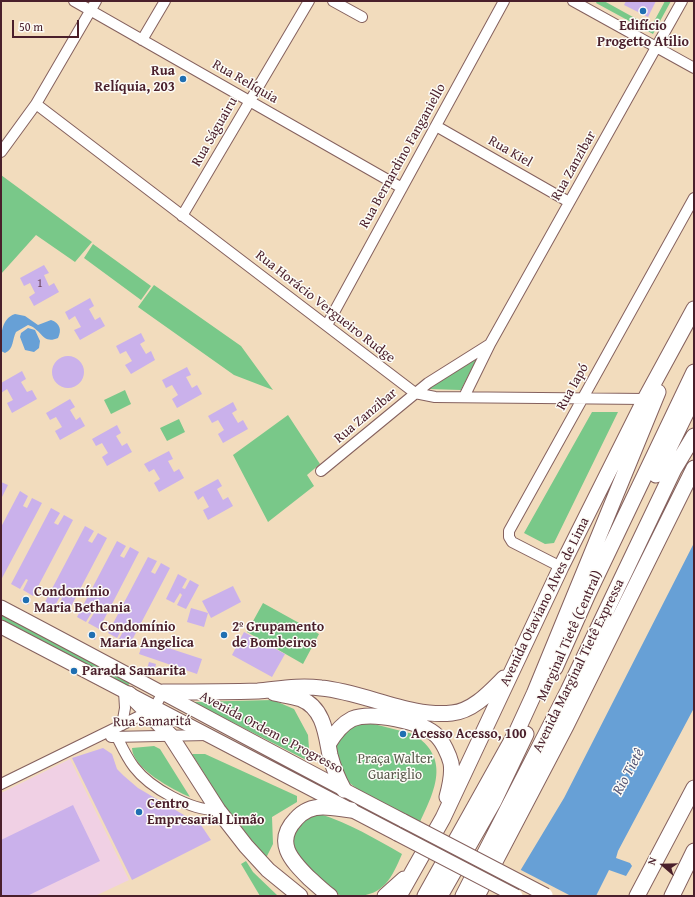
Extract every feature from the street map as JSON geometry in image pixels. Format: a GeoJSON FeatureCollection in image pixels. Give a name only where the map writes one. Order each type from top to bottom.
{"type":"FeatureCollection","features":[{"type":"Feature","properties":{"kind":"highway","name":"Avenida Otaviano Alves de Lima"},"geometry":{"type":"LineString","coordinates":[[399,896],[443,818],[514,664],[561,567],[645,399],[694,309]]}},
{"type":"Feature","properties":{"kind":"highway"},"geometry":{"type":"LineString","coordinates":[[425,896],[517,730],[534,694],[644,428],[667,369],[670,355]]}},
{"type":"Feature","properties":{"kind":"highway","name":"Marginal Tietê (Central)"},"geometry":{"type":"LineString","coordinates":[[440,896],[494,801],[588,594],[694,372]]}},
{"type":"Feature","properties":{"kind":"highway"},"geometry":{"type":"LineString","coordinates":[[568,691],[565,679],[581,631],[694,397]]}},
{"type":"Feature","properties":{"kind":"highway","name":"Avenida Marginal Tietê Expressa"},"geometry":{"type":"LineString","coordinates":[[463,896],[568,691],[674,469],[694,436]]}},
{"type":"Feature","properties":{"kind":"highway"},"geometry":{"type":"LineString","coordinates":[[477,896],[566,726],[694,468]]}},
{"type":"Feature","properties":{"kind":"highway"},"geometry":{"type":"LineString","coordinates":[[163,692],[259,690],[297,686],[353,692],[423,712],[437,714],[454,713],[468,709],[482,699],[503,678],[514,664]]}},
{"type":"Feature","properties":{"kind":"highway"},"geometry":{"type":"LineString","coordinates":[[259,690],[303,700],[310,706],[324,723],[330,754],[336,774],[344,790]]}},
{"type":"Feature","properties":{"kind":"highway"},"geometry":{"type":"LineString","coordinates":[[127,693],[151,709],[170,735],[218,810],[246,846],[268,870],[300,896]]}},
{"type":"Feature","properties":{"kind":"highway"},"geometry":{"type":"LineString","coordinates":[[329,743],[342,726],[352,719],[363,716],[382,717],[408,722],[437,736],[451,765],[451,781],[443,818]]}},
{"type":"Feature","properties":{"kind":"highway"},"geometry":{"type":"LineString","coordinates":[[637,896],[694,788]]}},
{"type":"Feature","properties":{"kind":"highway"},"geometry":{"type":"LineString","coordinates":[[330,896],[292,862],[286,846],[285,837],[288,828],[297,817],[308,809],[322,807],[351,810]]}},
{"type":"Feature","properties":{"kind":"highway"},"geometry":{"type":"LineString","coordinates":[[672,896],[694,851]]}},
{"type":"Feature","properties":{"kind":"highway"},"geometry":{"type":"LineString","coordinates":[[385,896],[413,872]]}},
{"type":"Feature","properties":{"kind":"main road","name":"Avenida Ordem e Progresso"},"geometry":{"type":"LineString","coordinates":[[1,607],[163,692],[240,736],[548,896]]}},
{"type":"Feature","properties":{"kind":"main road"},"geometry":{"type":"LineString","coordinates":[[1,627],[127,693]]}},
{"type":"Feature","properties":{"kind":"main road"},"geometry":{"type":"LineString","coordinates":[[151,709],[210,735],[516,896]]}},
{"type":"Feature","properties":{"kind":"street","name":"Rua Relíquia"},"geometry":{"type":"LineString","coordinates":[[74,1],[402,188]]}},
{"type":"Feature","properties":{"kind":"street"},"geometry":{"type":"LineString","coordinates":[[1,152],[36,104],[96,1]]}},
{"type":"Feature","properties":{"kind":"street"},"geometry":{"type":"LineString","coordinates":[[142,40],[165,1]]}},
{"type":"Feature","properties":{"kind":"street","name":"Rua Ságuairu"},"geometry":{"type":"LineString","coordinates":[[182,216],[309,1]]}},
{"type":"Feature","properties":{"kind":"street"},"geometry":{"type":"LineString","coordinates":[[333,1],[362,17]]}},
{"type":"Feature","properties":{"kind":"street","name":"Rua Bernardino Fanganiello"},"geometry":{"type":"LineString","coordinates":[[327,325],[504,1]]}},
{"type":"Feature","properties":{"kind":"street"},"geometry":{"type":"LineString","coordinates":[[574,1],[694,68]]}},
{"type":"Feature","properties":{"kind":"street","name":"Rua Zanzibar"},"geometry":{"type":"LineString","coordinates":[[464,396],[490,344],[682,1]]}},
{"type":"Feature","properties":{"kind":"street","name":"Rua Horácio Vergueiro Rudge"},"geometry":{"type":"LineString","coordinates":[[36,104],[415,393],[435,397],[464,396],[645,399]]}},
{"type":"Feature","properties":{"kind":"street","name":"Rua Kiel"},"geometry":{"type":"LineString","coordinates":[[436,126],[569,202]]}},
{"type":"Feature","properties":{"kind":"street","name":"Rua Iapó"},"geometry":{"type":"LineString","coordinates":[[561,567],[512,542],[509,534],[694,198]]}},
{"type":"Feature","properties":{"kind":"street","name":"Rua Zanzibar"},"geometry":{"type":"LineString","coordinates":[[321,471],[415,393],[490,344]]}},
{"type":"Feature","properties":{"kind":"street"},"geometry":{"type":"LineString","coordinates":[[151,709],[163,692]]}},
{"type":"Feature","properties":{"kind":"street"},"geometry":{"type":"LineString","coordinates":[[122,725],[127,693]]}},
{"type":"Feature","properties":{"kind":"street","name":"Rua Samaritá"},"geometry":{"type":"LineString","coordinates":[[1,784],[122,725],[151,709]]}},
{"type":"Feature","properties":{"kind":"street","name":"Rua Samaritá"},"geometry":{"type":"LineString","coordinates":[[95,738],[210,735]]}},
{"type":"Feature","properties":{"kind":"street"},"geometry":{"type":"LineString","coordinates":[[117,737],[128,756],[142,775],[161,790],[196,807],[208,810],[218,810]]}},
{"type":"Feature","properties":{"kind":"street"},"geometry":{"type":"LineString","coordinates":[[128,756],[128,746],[131,737]]}},
{"type":"Feature","properties":{"kind":"shaded area"},"geometry":{"type":"Polygon","coordinates":[[[70,759],[129,880],[95,896],[1,896],[1,793],[70,759]]]}},
{"type":"Feature","properties":{"kind":"green space"},"geometry":{"type":"Polygon","coordinates":[[[597,1],[604,1],[651,27],[665,1],[671,1],[653,34],[596,3],[597,1]]]}},
{"type":"Feature","properties":{"kind":"green space"},"geometry":{"type":"Polygon","coordinates":[[[1,175],[92,242],[75,262],[36,235],[1,274],[1,175]]]}},
{"type":"Feature","properties":{"kind":"green space"},"geometry":{"type":"Polygon","coordinates":[[[93,244],[151,286],[141,300],[84,258],[93,244]]]}},
{"type":"Feature","properties":{"kind":"green space"},"geometry":{"type":"Polygon","coordinates":[[[154,285],[241,346],[273,390],[234,375],[138,307],[154,285]]]}},
{"type":"Feature","properties":{"kind":"green space"},"geometry":{"type":"Polygon","coordinates":[[[479,355],[461,390],[428,389],[479,355]]]}},
{"type":"Feature","properties":{"kind":"green space"},"geometry":{"type":"Polygon","coordinates":[[[125,390],[131,404],[111,414],[104,400],[125,390]]]}},
{"type":"Feature","properties":{"kind":"green space"},"geometry":{"type":"Polygon","coordinates":[[[592,412],[618,412],[554,543],[545,544],[524,533],[592,412]]]}},
{"type":"Feature","properties":{"kind":"green space"},"geometry":{"type":"Polygon","coordinates":[[[288,415],[320,464],[307,475],[314,486],[268,522],[233,455],[288,415]]]}},
{"type":"Feature","properties":{"kind":"green space"},"geometry":{"type":"Polygon","coordinates":[[[179,419],[185,432],[167,441],[160,428],[179,419]]]}},
{"type":"Feature","properties":{"kind":"green space"},"geometry":{"type":"Polygon","coordinates":[[[263,603],[319,634],[303,664],[247,632],[263,603]]]}},
{"type":"Feature","properties":{"kind":"green space"},"geometry":{"type":"Polygon","coordinates":[[[1,614],[130,682],[128,686],[1,619],[1,614]]]}},
{"type":"Feature","properties":{"kind":"green space"},"geometry":{"type":"Polygon","coordinates":[[[273,700],[294,709],[308,735],[310,762],[193,702],[273,700]]]}},
{"type":"Feature","properties":{"kind":"green space","name":"Praça Walter Guariglio"},"geometry":{"type":"Polygon","coordinates":[[[362,721],[413,734],[425,743],[432,753],[436,764],[436,775],[431,798],[420,822],[359,790],[344,779],[333,743],[339,731],[362,721]]]}},
{"type":"Feature","properties":{"kind":"green space"},"geometry":{"type":"Polygon","coordinates":[[[154,746],[160,749],[190,797],[164,784],[146,770],[134,756],[132,748],[154,746]]]}},
{"type":"Feature","properties":{"kind":"green space"},"geometry":{"type":"Polygon","coordinates":[[[192,754],[205,754],[297,796],[297,802],[272,817],[273,844],[266,858],[224,805],[192,754]]]}},
{"type":"Feature","properties":{"kind":"green space","name":"Praça Walter Guariglio"},"geometry":{"type":"Polygon","coordinates":[[[320,814],[352,827],[402,854],[395,870],[386,884],[373,893],[365,895],[350,896],[337,894],[324,887],[295,862],[290,830],[307,816],[320,814]]]}},
{"type":"Feature","properties":{"kind":"green space"},"geometry":{"type":"Polygon","coordinates":[[[246,861],[253,872],[278,896],[260,896],[241,864],[246,861]]]}},
{"type":"Feature","properties":{"kind":"water"},"geometry":{"type":"Polygon","coordinates":[[[15,314],[25,316],[38,325],[51,320],[54,321],[60,330],[58,338],[53,340],[45,338],[33,327],[28,325],[16,332],[11,347],[8,351],[5,353],[1,351],[2,329],[6,320],[15,314]]]}},
{"type":"Feature","properties":{"kind":"water"},"geometry":{"type":"Polygon","coordinates":[[[28,328],[35,330],[40,341],[39,348],[34,352],[25,350],[20,337],[21,333],[28,328]]]}},
{"type":"Feature","properties":{"kind":"water","name":"Rio Tietê"},"geometry":{"type":"Polygon","coordinates":[[[694,543],[694,708],[618,851],[616,858],[630,863],[632,866],[626,876],[609,870],[596,896],[505,896],[564,798],[694,543]]]}},
{"type":"Feature","properties":{"kind":"pier"},"geometry":{"type":"Polygon","coordinates":[[[519,869],[571,896],[503,896],[519,869]]]}},
{"type":"Feature","properties":{"kind":"building","name":"Edifício Progetto Atilio"},"geometry":{"type":"Polygon","coordinates":[[[626,1],[656,1],[648,17],[624,5],[626,1]]]}},
{"type":"Feature","properties":{"kind":"building"},"geometry":{"type":"Polygon","coordinates":[[[44,265],[49,273],[44,275],[49,286],[54,283],[59,292],[34,306],[29,297],[35,293],[30,283],[24,286],[20,278],[44,265]]]}},
{"type":"Feature","properties":{"kind":"building"},"geometry":{"type":"Polygon","coordinates":[[[90,298],[94,306],[89,309],[95,320],[100,317],[105,326],[80,340],[74,330],[81,327],[75,316],[69,320],[65,312],[90,298]]]}},
{"type":"Feature","properties":{"kind":"building"},"geometry":{"type":"Polygon","coordinates":[[[141,333],[145,341],[140,344],[146,354],[151,351],[155,360],[131,374],[125,365],[132,361],[126,351],[120,354],[116,346],[141,333]]]}},
{"type":"Feature","properties":{"kind":"building"},"geometry":{"type":"Polygon","coordinates":[[[68,356],[74,357],[81,363],[84,372],[83,378],[77,385],[68,388],[62,387],[55,381],[52,372],[53,366],[59,359],[68,356]]]}},
{"type":"Feature","properties":{"kind":"building"},"geometry":{"type":"Polygon","coordinates":[[[187,367],[191,375],[186,377],[192,388],[197,385],[202,394],[177,408],[172,399],[178,395],[172,385],[166,388],[162,380],[187,367]]]}},
{"type":"Feature","properties":{"kind":"building"},"geometry":{"type":"Polygon","coordinates":[[[22,371],[26,379],[21,382],[27,392],[32,390],[37,399],[12,413],[7,403],[13,400],[7,389],[1,393],[1,383],[22,371]]]}},
{"type":"Feature","properties":{"kind":"building"},"geometry":{"type":"Polygon","coordinates":[[[70,399],[75,407],[70,410],[76,420],[80,417],[85,426],[60,440],[55,431],[62,427],[56,417],[50,420],[46,413],[70,399]]]}},
{"type":"Feature","properties":{"kind":"building"},"geometry":{"type":"Polygon","coordinates":[[[233,402],[237,410],[232,413],[238,423],[243,420],[248,429],[223,443],[218,434],[224,430],[218,420],[212,423],[208,416],[233,402]]]}},
{"type":"Feature","properties":{"kind":"building"},"geometry":{"type":"Polygon","coordinates":[[[117,425],[121,433],[116,436],[122,446],[127,443],[132,452],[107,466],[102,457],[108,453],[102,443],[96,446],[92,439],[117,425]]]}},
{"type":"Feature","properties":{"kind":"building"},"geometry":{"type":"Polygon","coordinates":[[[169,451],[173,459],[168,461],[174,472],[179,469],[184,478],[159,492],[154,483],[160,479],[154,469],[149,472],[144,464],[169,451]]]}},
{"type":"Feature","properties":{"kind":"building"},"geometry":{"type":"Polygon","coordinates":[[[218,479],[222,486],[217,489],[223,500],[228,497],[233,506],[208,520],[203,510],[209,507],[203,496],[198,500],[194,492],[218,479]]]}},
{"type":"Feature","properties":{"kind":"building"},"geometry":{"type":"Polygon","coordinates":[[[1,482],[8,485],[1,499],[1,482]]]}},
{"type":"Feature","properties":{"kind":"building"},"geometry":{"type":"Polygon","coordinates":[[[20,491],[28,496],[23,506],[27,508],[32,498],[42,503],[1,580],[1,527],[20,491]]]}},
{"type":"Feature","properties":{"kind":"building"},"geometry":{"type":"Polygon","coordinates":[[[51,508],[60,513],[54,523],[58,525],[64,515],[73,520],[33,596],[23,590],[28,580],[26,579],[20,589],[11,584],[51,508]]]}},
{"type":"Feature","properties":{"kind":"building"},"geometry":{"type":"Polygon","coordinates":[[[85,526],[94,531],[88,541],[92,543],[98,533],[107,538],[67,614],[57,608],[62,598],[60,597],[54,607],[45,602],[85,526]]]}},
{"type":"Feature","properties":{"kind":"building"},"geometry":{"type":"Polygon","coordinates":[[[117,541],[126,546],[120,556],[124,558],[130,547],[139,552],[99,629],[88,623],[94,613],[92,612],[86,622],[77,617],[117,541]]]}},
{"type":"Feature","properties":{"kind":"building"},"geometry":{"type":"Polygon","coordinates":[[[148,557],[157,561],[151,572],[155,574],[161,563],[170,568],[130,644],[119,639],[125,628],[123,627],[117,638],[108,633],[148,557]]]}},
{"type":"Feature","properties":{"kind":"building"},"geometry":{"type":"Polygon","coordinates":[[[178,574],[187,579],[182,588],[185,589],[190,580],[199,585],[186,609],[177,605],[182,595],[180,593],[174,603],[166,599],[178,574]]]}},
{"type":"Feature","properties":{"kind":"building"},"geometry":{"type":"Polygon","coordinates":[[[233,586],[241,602],[211,618],[202,601],[233,586]]]}},
{"type":"Feature","properties":{"kind":"building","name":"Condomínio Maria Bethania"},"geometry":{"type":"Polygon","coordinates":[[[23,596],[31,600],[28,605],[20,601],[23,596]]]}},
{"type":"Feature","properties":{"kind":"building"},"geometry":{"type":"Polygon","coordinates":[[[191,608],[208,613],[204,627],[187,622],[191,608]]]}},
{"type":"Feature","properties":{"kind":"building","name":"Condomínio Maria Angelica"},"geometry":{"type":"Polygon","coordinates":[[[90,631],[97,635],[95,640],[87,635],[90,631]]]}},
{"type":"Feature","properties":{"kind":"building"},"geometry":{"type":"Polygon","coordinates":[[[244,632],[285,654],[272,677],[232,655],[244,632]]]}},
{"type":"Feature","properties":{"kind":"building"},"geometry":{"type":"Polygon","coordinates":[[[144,640],[202,659],[197,674],[139,654],[144,640]]]}},
{"type":"Feature","properties":{"kind":"building"},"geometry":{"type":"Polygon","coordinates":[[[149,662],[156,664],[154,671],[147,669],[149,662]]]}},
{"type":"Feature","properties":{"kind":"building","name":"Centro Empresarial Limão"},"geometry":{"type":"Polygon","coordinates":[[[103,748],[112,754],[117,769],[138,788],[201,825],[211,840],[132,880],[72,758],[103,748]]]}},
{"type":"Feature","properties":{"kind":"building"},"geometry":{"type":"Polygon","coordinates":[[[73,805],[100,861],[27,896],[1,896],[1,840],[73,805]]]}},
{"type":"Feature","properties":{"kind":"place","name":"Edifício Progetto Atilio"},"geometry":{"type":"Point","coordinates":[643,11]}},
{"type":"Feature","properties":{"kind":"place","name":"Rua Relíquia, 203"},"geometry":{"type":"Point","coordinates":[183,79]}},
{"type":"Feature","properties":{"kind":"place","name":"Condomínio Maria Bethania"},"geometry":{"type":"Point","coordinates":[26,600]}},
{"type":"Feature","properties":{"kind":"place","name":"Condomínio Maria Angelica"},"geometry":{"type":"Point","coordinates":[92,635]}},
{"type":"Feature","properties":{"kind":"place","name":"2º Grupamento de Bombeiros"},"geometry":{"type":"Point","coordinates":[224,635]}},
{"type":"Feature","properties":{"kind":"place","name":"Parada Samarita"},"geometry":{"type":"Point","coordinates":[74,671]}},
{"type":"Feature","properties":{"kind":"place","name":"Acesso Acesso, 100"},"geometry":{"type":"Point","coordinates":[403,734]}},
{"type":"Feature","properties":{"kind":"place","name":"Centro Empresarial Limão"},"geometry":{"type":"Point","coordinates":[139,812]}}]}
